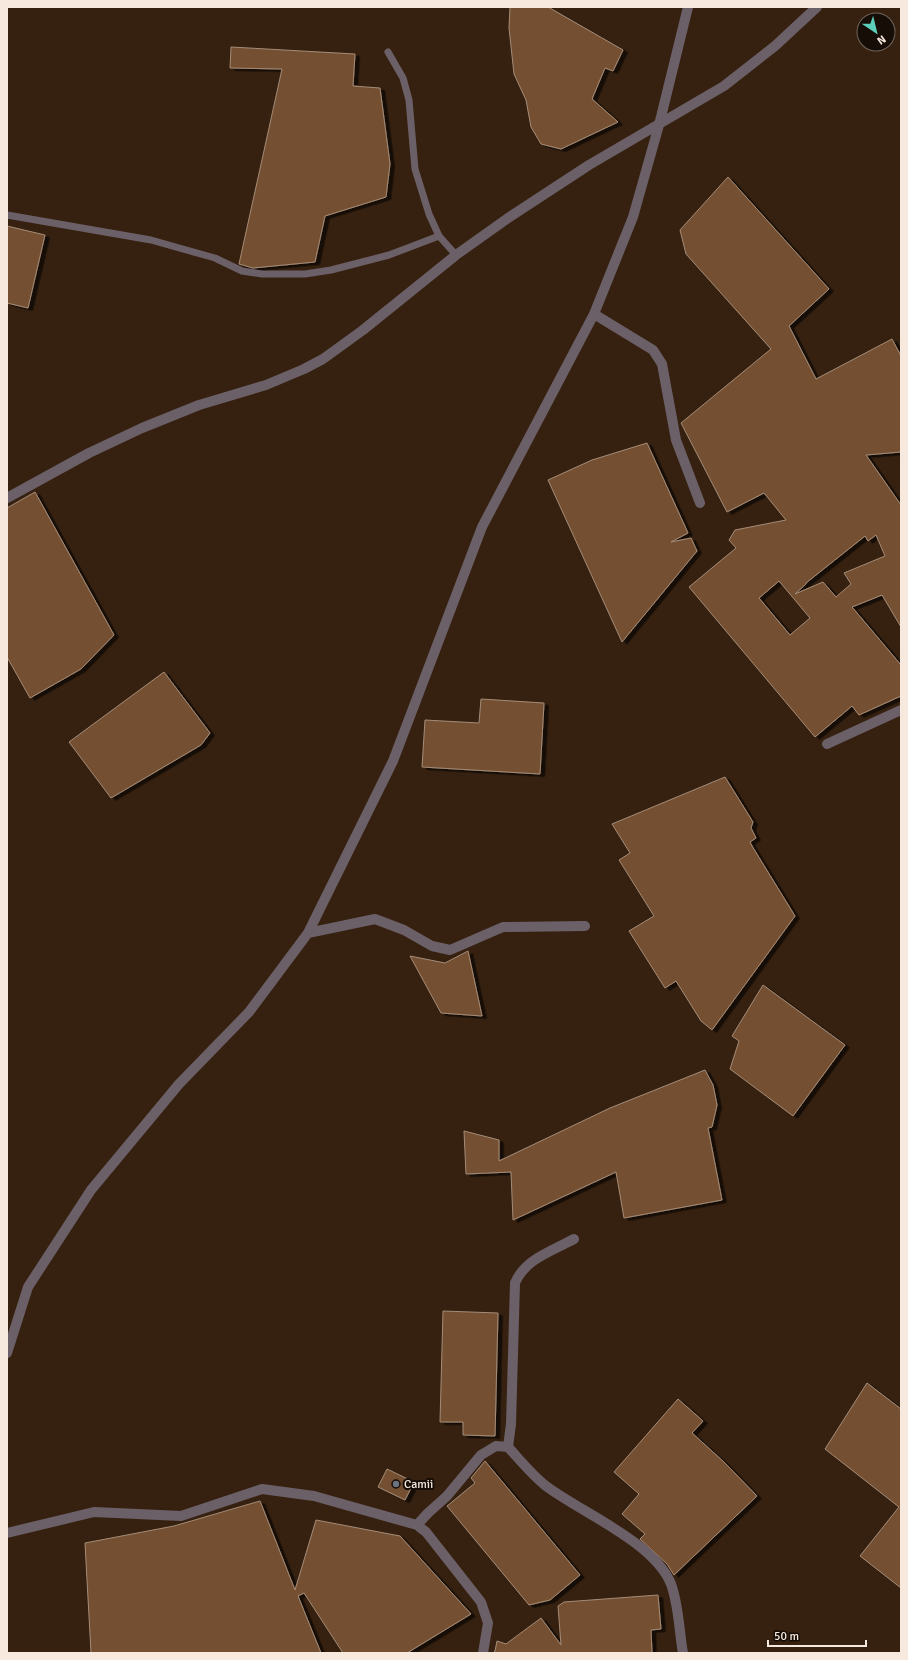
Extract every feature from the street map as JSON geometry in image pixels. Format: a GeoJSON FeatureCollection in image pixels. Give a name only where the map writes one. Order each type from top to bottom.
{"type":"FeatureCollection","features":[{"type":"Feature","properties":{"kind":"street"},"geometry":{"type":"LineString","coordinates":[[7,1353],[28,1287],[91,1190],[179,1084],[249,1012],[308,933],[393,761],[482,528],[594,314],[632,217],[659,125],[688,7]]}},
{"type":"Feature","properties":{"kind":"street"},"geometry":{"type":"LineString","coordinates":[[7,498],[89,453],[142,428],[199,405],[266,385],[304,369],[323,359],[363,330],[456,256],[588,165],[697,103],[750,67],[817,7]]}},
{"type":"Feature","properties":{"kind":"street"},"geometry":{"type":"LineString","coordinates":[[594,314],[653,350],[662,364],[676,440],[700,503]]}},
{"type":"Feature","properties":{"kind":"street"},"geometry":{"type":"LineString","coordinates":[[827,744],[901,710]]}},
{"type":"Feature","properties":{"kind":"street"},"geometry":{"type":"LineString","coordinates":[[308,933],[374,919],[404,930],[432,946],[450,950],[503,927],[585,926]]}},
{"type":"Feature","properties":{"kind":"street"},"geometry":{"type":"LineString","coordinates":[[508,1447],[511,1424],[515,1283],[520,1272],[531,1262],[574,1239]]}},
{"type":"Feature","properties":{"kind":"street"},"geometry":{"type":"LineString","coordinates":[[417,1526],[428,1513],[447,1496],[486,1451],[496,1446],[508,1447],[545,1485],[627,1537],[648,1554],[662,1570],[671,1584],[676,1600],[684,1653]]}},
{"type":"Feature","properties":{"kind":"street"},"geometry":{"type":"LineString","coordinates":[[7,1533],[94,1512],[181,1516],[262,1489],[314,1496],[417,1526],[426,1532],[481,1602],[488,1623],[483,1653]]}},
{"type":"Feature","properties":{"kind":"lane"},"geometry":{"type":"LineString","coordinates":[[388,52],[403,78],[409,100],[415,169],[429,214],[439,236],[456,256]]}},
{"type":"Feature","properties":{"kind":"lane"},"geometry":{"type":"LineString","coordinates":[[7,215],[151,240],[215,258],[242,271],[262,274],[305,274],[331,270],[389,255],[439,236]]}},
{"type":"Feature","properties":{"kind":"building"},"geometry":{"type":"Polygon","coordinates":[[[510,7],[548,7],[623,50],[613,71],[605,68],[592,99],[618,122],[561,149],[541,144],[531,127],[526,100],[514,74],[509,28],[510,7]]]}},
{"type":"Feature","properties":{"kind":"building"},"geometry":{"type":"Polygon","coordinates":[[[231,47],[355,54],[353,86],[380,88],[390,164],[386,197],[325,216],[315,262],[253,268],[239,264],[282,69],[230,68],[231,47]]]}},
{"type":"Feature","properties":{"kind":"building"},"geometry":{"type":"Polygon","coordinates":[[[728,177],[829,289],[789,326],[816,379],[892,339],[901,356],[901,452],[866,455],[901,505],[901,627],[882,595],[852,607],[901,665],[901,696],[859,715],[852,706],[815,737],[689,587],[736,548],[729,540],[735,530],[786,520],[764,493],[727,512],[681,423],[771,349],[686,254],[680,230],[728,177]],[[876,535],[868,541],[865,536],[806,583],[795,594],[823,582],[836,597],[851,584],[844,573],[885,556],[876,535]],[[779,581],[759,598],[790,635],[810,618],[779,581]]]}},
{"type":"Feature","properties":{"kind":"building"},"geometry":{"type":"Polygon","coordinates":[[[7,226],[45,235],[28,308],[7,303],[7,226]]]}},
{"type":"Feature","properties":{"kind":"building"},"geometry":{"type":"Polygon","coordinates":[[[647,443],[688,533],[671,542],[691,538],[697,551],[622,642],[548,480],[592,460],[647,443]]]}},
{"type":"Feature","properties":{"kind":"building"},"geometry":{"type":"Polygon","coordinates":[[[35,492],[114,635],[81,669],[30,698],[7,657],[7,508],[35,492]]]}},
{"type":"Feature","properties":{"kind":"building"},"geometry":{"type":"Polygon","coordinates":[[[164,672],[210,733],[201,745],[111,798],[69,742],[164,672]]]}},
{"type":"Feature","properties":{"kind":"building"},"geometry":{"type":"Polygon","coordinates":[[[481,699],[544,703],[540,774],[422,767],[425,720],[479,723],[481,699]]]}},
{"type":"Feature","properties":{"kind":"building"},"geometry":{"type":"Polygon","coordinates":[[[725,777],[753,822],[751,828],[756,838],[750,842],[752,846],[795,916],[712,1030],[701,1021],[676,981],[665,988],[629,931],[654,916],[619,860],[630,853],[612,824],[725,777]]]}},
{"type":"Feature","properties":{"kind":"building"},"geometry":{"type":"Polygon","coordinates":[[[468,951],[482,1016],[441,1013],[410,956],[445,963],[468,951]]]}},
{"type":"Feature","properties":{"kind":"building"},"geometry":{"type":"Polygon","coordinates":[[[763,985],[845,1045],[793,1116],[730,1069],[739,1041],[732,1036],[763,985]]]}},
{"type":"Feature","properties":{"kind":"building"},"geometry":{"type":"Polygon","coordinates":[[[705,1070],[713,1085],[717,1105],[712,1127],[708,1128],[722,1200],[624,1218],[616,1172],[513,1220],[511,1172],[466,1174],[464,1131],[499,1140],[499,1161],[610,1108],[705,1070]]]}},
{"type":"Feature","properties":{"kind":"building"},"geometry":{"type":"Polygon","coordinates":[[[443,1311],[498,1313],[495,1436],[463,1435],[463,1422],[440,1422],[443,1311]]]}},
{"type":"Feature","properties":{"kind":"building"},"geometry":{"type":"Polygon","coordinates":[[[867,1383],[901,1409],[901,1588],[860,1556],[899,1507],[825,1449],[867,1383]]]}},
{"type":"Feature","properties":{"kind":"building"},"geometry":{"type":"Polygon","coordinates":[[[678,1399],[703,1421],[692,1433],[724,1462],[757,1496],[674,1575],[667,1564],[640,1539],[645,1534],[622,1514],[639,1494],[614,1472],[678,1399]]]}},
{"type":"Feature","properties":{"kind":"building"},"geometry":{"type":"Polygon","coordinates":[[[485,1461],[580,1575],[550,1600],[529,1605],[447,1506],[475,1483],[471,1478],[485,1461]]]}},
{"type":"Feature","properties":{"kind":"building","name":"Camii"},"geometry":{"type":"Polygon","coordinates":[[[387,1469],[414,1482],[405,1500],[378,1487],[387,1469]]]}},
{"type":"Feature","properties":{"kind":"building"},"geometry":{"type":"Polygon","coordinates":[[[260,1501],[295,1590],[316,1520],[400,1536],[471,1614],[407,1653],[343,1653],[304,1593],[298,1596],[321,1653],[91,1653],[85,1543],[174,1526],[260,1501]]]}},
{"type":"Feature","properties":{"kind":"building"},"geometry":{"type":"Polygon","coordinates":[[[658,1595],[661,1629],[651,1630],[652,1653],[493,1653],[495,1651],[497,1641],[506,1644],[541,1618],[561,1645],[558,1606],[564,1602],[658,1595]]]}},
{"type":"Feature","properties":{"kind":"place","name":"Camii"},"geometry":{"type":"Point","coordinates":[396,1484]}}]}
